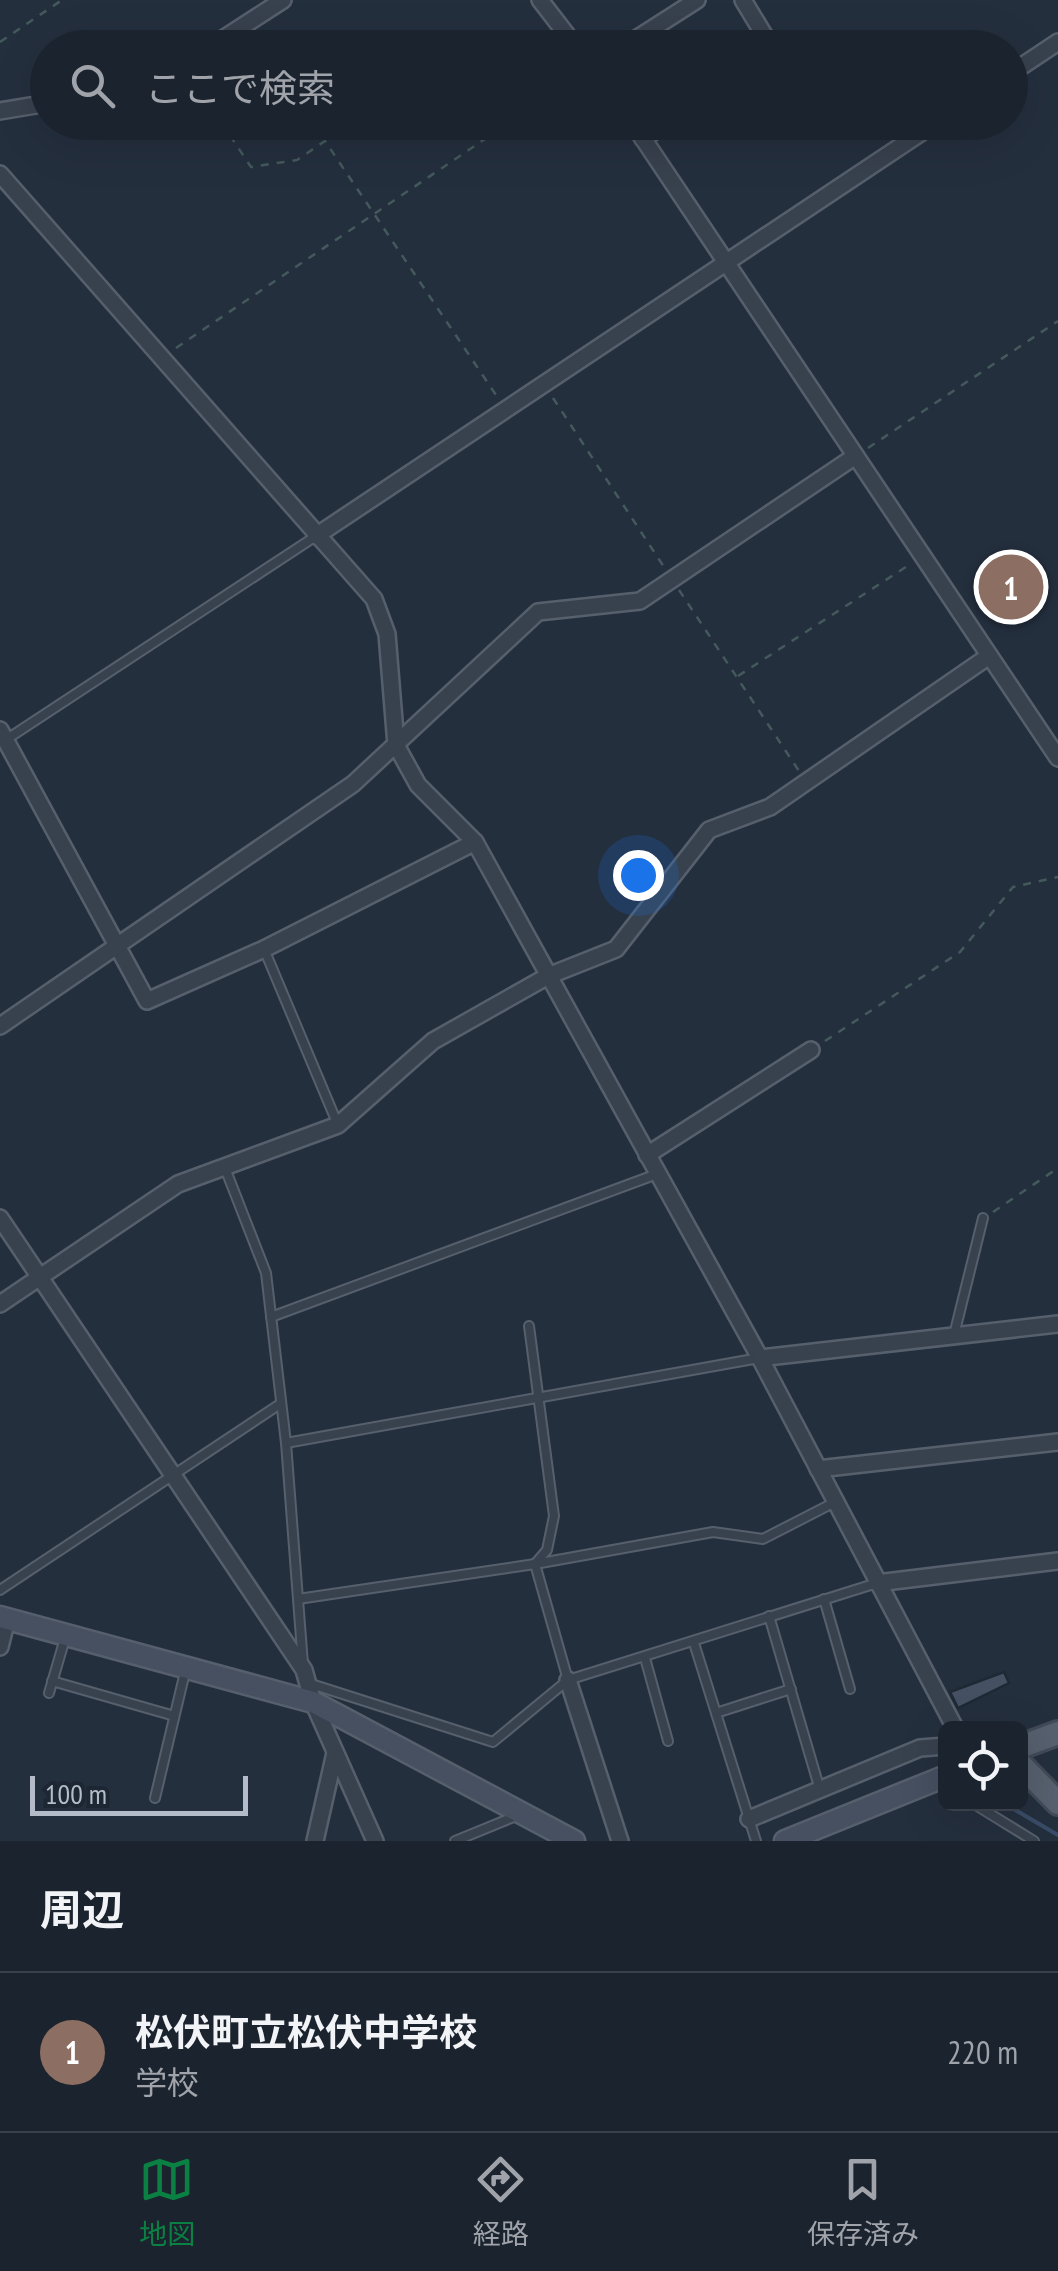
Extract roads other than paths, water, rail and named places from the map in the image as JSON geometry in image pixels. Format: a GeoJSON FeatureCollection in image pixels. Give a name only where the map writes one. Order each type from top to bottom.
{"type":"FeatureCollection","features":[{"type":"Feature","properties":{"kind":"main road"},"geometry":{"type":"LineString","coordinates":[[1028,1744],[1058,1733]]}},
{"type":"Feature","properties":{"kind":"main road"},"geometry":{"type":"LineString","coordinates":[[1028,1772],[1058,1803]]}},
{"type":"Feature","properties":{"kind":"street"},"geometry":{"type":"LineString","coordinates":[[237,30],[283,0]]}},
{"type":"Feature","properties":{"kind":"street"},"geometry":{"type":"LineString","coordinates":[[540,0],[564,30]]}},
{"type":"Feature","properties":{"kind":"street"},"geometry":{"type":"LineString","coordinates":[[650,30],[697,0]]}},
{"type":"Feature","properties":{"kind":"street"},"geometry":{"type":"LineString","coordinates":[[742,0],[761,30]]}},
{"type":"Feature","properties":{"kind":"street"},"geometry":{"type":"LineString","coordinates":[[1028,62],[1058,42]]}},
{"type":"Feature","properties":{"kind":"street"},"geometry":{"type":"LineString","coordinates":[[0,111],[30,106]]}},
{"type":"Feature","properties":{"kind":"street"},"geometry":{"type":"LineString","coordinates":[[644,140],[729,261],[854,457],[1058,758]]}},
{"type":"Feature","properties":{"kind":"street"},"geometry":{"type":"LineString","coordinates":[[316,536],[911,140]]}},
{"type":"Feature","properties":{"kind":"street"},"geometry":{"type":"LineString","coordinates":[[0,174],[374,599],[387,634],[396,745],[418,785],[476,842],[760,1358],[951,1721]]}},
{"type":"Feature","properties":{"kind":"street"},"geometry":{"type":"LineString","coordinates":[[0,1026],[313,814],[396,745],[538,612],[640,601],[854,457]]}},
{"type":"Feature","properties":{"kind":"street"},"geometry":{"type":"LineString","coordinates":[[0,1304],[178,1184],[338,1125],[433,1041],[548,976],[616,949],[710,830],[770,807],[989,656]]}},
{"type":"Feature","properties":{"kind":"street"},"geometry":{"type":"LineString","coordinates":[[3,738],[148,1001],[264,949],[476,842]]}},
{"type":"Feature","properties":{"kind":"street"},"geometry":{"type":"LineString","coordinates":[[646,1156],[811,1050]]}},
{"type":"Feature","properties":{"kind":"street"},"geometry":{"type":"LineString","coordinates":[[0,1218],[42,1276],[308,1685],[375,1841]]}},
{"type":"Feature","properties":{"kind":"street"},"geometry":{"type":"LineString","coordinates":[[760,1358],[1058,1324]]}},
{"type":"Feature","properties":{"kind":"street"},"geometry":{"type":"LineString","coordinates":[[818,1469],[1058,1442]]}},
{"type":"Feature","properties":{"kind":"street"},"geometry":{"type":"LineString","coordinates":[[878,1583],[1058,1561]]}},
{"type":"Feature","properties":{"kind":"street"},"geometry":{"type":"LineString","coordinates":[[0,1647],[4,1618],[186,1668],[308,1685],[519,1814],[574,1841]]}},
{"type":"Feature","properties":{"kind":"street"},"geometry":{"type":"LineString","coordinates":[[568,1680],[620,1841]]}},
{"type":"Feature","properties":{"kind":"street"},"geometry":{"type":"LineString","coordinates":[[749,1819],[920,1748],[938,1747]]}},
{"type":"Feature","properties":{"kind":"street"},"geometry":{"type":"LineString","coordinates":[[316,1841],[335,1753]]}},
{"type":"Feature","properties":{"kind":"street"},"geometry":{"type":"LineString","coordinates":[[785,1841],[938,1784]]}},
{"type":"Feature","properties":{"kind":"lane"},"geometry":{"type":"LineString","coordinates":[[3,738],[316,536]]}},
{"type":"Feature","properties":{"kind":"lane"},"geometry":{"type":"LineString","coordinates":[[264,949],[338,1125]]}},
{"type":"Feature","properties":{"kind":"lane"},"geometry":{"type":"LineString","coordinates":[[225,1168],[266,1274],[308,1685],[493,1742],[568,1680],[694,1644],[878,1583]]}},
{"type":"Feature","properties":{"kind":"lane"},"geometry":{"type":"LineString","coordinates":[[271,1318],[657,1174]]}},
{"type":"Feature","properties":{"kind":"lane"},"geometry":{"type":"LineString","coordinates":[[954,1336],[983,1218]]}},
{"type":"Feature","properties":{"kind":"lane"},"geometry":{"type":"LineString","coordinates":[[528,1326],[554,1516],[546,1550],[535,1564]]}},
{"type":"Feature","properties":{"kind":"lane"},"geometry":{"type":"LineString","coordinates":[[286,1442],[760,1358]]}},
{"type":"Feature","properties":{"kind":"lane"},"geometry":{"type":"LineString","coordinates":[[0,1590],[280,1404]]}},
{"type":"Feature","properties":{"kind":"lane"},"geometry":{"type":"LineString","coordinates":[[298,1599],[535,1564],[713,1532],[763,1539],[835,1502]]}},
{"type":"Feature","properties":{"kind":"lane"},"geometry":{"type":"LineString","coordinates":[[535,1564],[568,1680]]}},
{"type":"Feature","properties":{"kind":"lane"},"geometry":{"type":"LineString","coordinates":[[824,1600],[850,1689]]}},
{"type":"Feature","properties":{"kind":"lane"},"geometry":{"type":"LineString","coordinates":[[770,1616],[820,1790]]}},
{"type":"Feature","properties":{"kind":"lane"},"geometry":{"type":"LineString","coordinates":[[49,1693],[66,1635]]}},
{"type":"Feature","properties":{"kind":"lane"},"geometry":{"type":"LineString","coordinates":[[694,1644],[756,1841]]}},
{"type":"Feature","properties":{"kind":"lane"},"geometry":{"type":"LineString","coordinates":[[645,1658],[668,1741]]}},
{"type":"Feature","properties":{"kind":"lane"},"geometry":{"type":"LineString","coordinates":[[155,1798],[171,1715],[186,1668]]}},
{"type":"Feature","properties":{"kind":"lane"},"geometry":{"type":"LineString","coordinates":[[52,1682],[171,1715]]}},
{"type":"Feature","properties":{"kind":"lane"},"geometry":{"type":"LineString","coordinates":[[716,1712],[791,1689]]}},
{"type":"Feature","properties":{"kind":"lane"},"geometry":{"type":"LineString","coordinates":[[985,1811],[1034,1841]]}},
{"type":"Feature","properties":{"kind":"lane"},"geometry":{"type":"LineString","coordinates":[[455,1841],[519,1814]]}},
{"type":"Feature","properties":{"kind":"waterway"},"geometry":{"type":"LineString","coordinates":[[1017,1811],[1058,1835]]}},
{"type":"Feature","properties":{"kind":"place","name":"松伏町立松伏中学校"},"geometry":{"type":"Point","coordinates":[1011,587]}}]}
